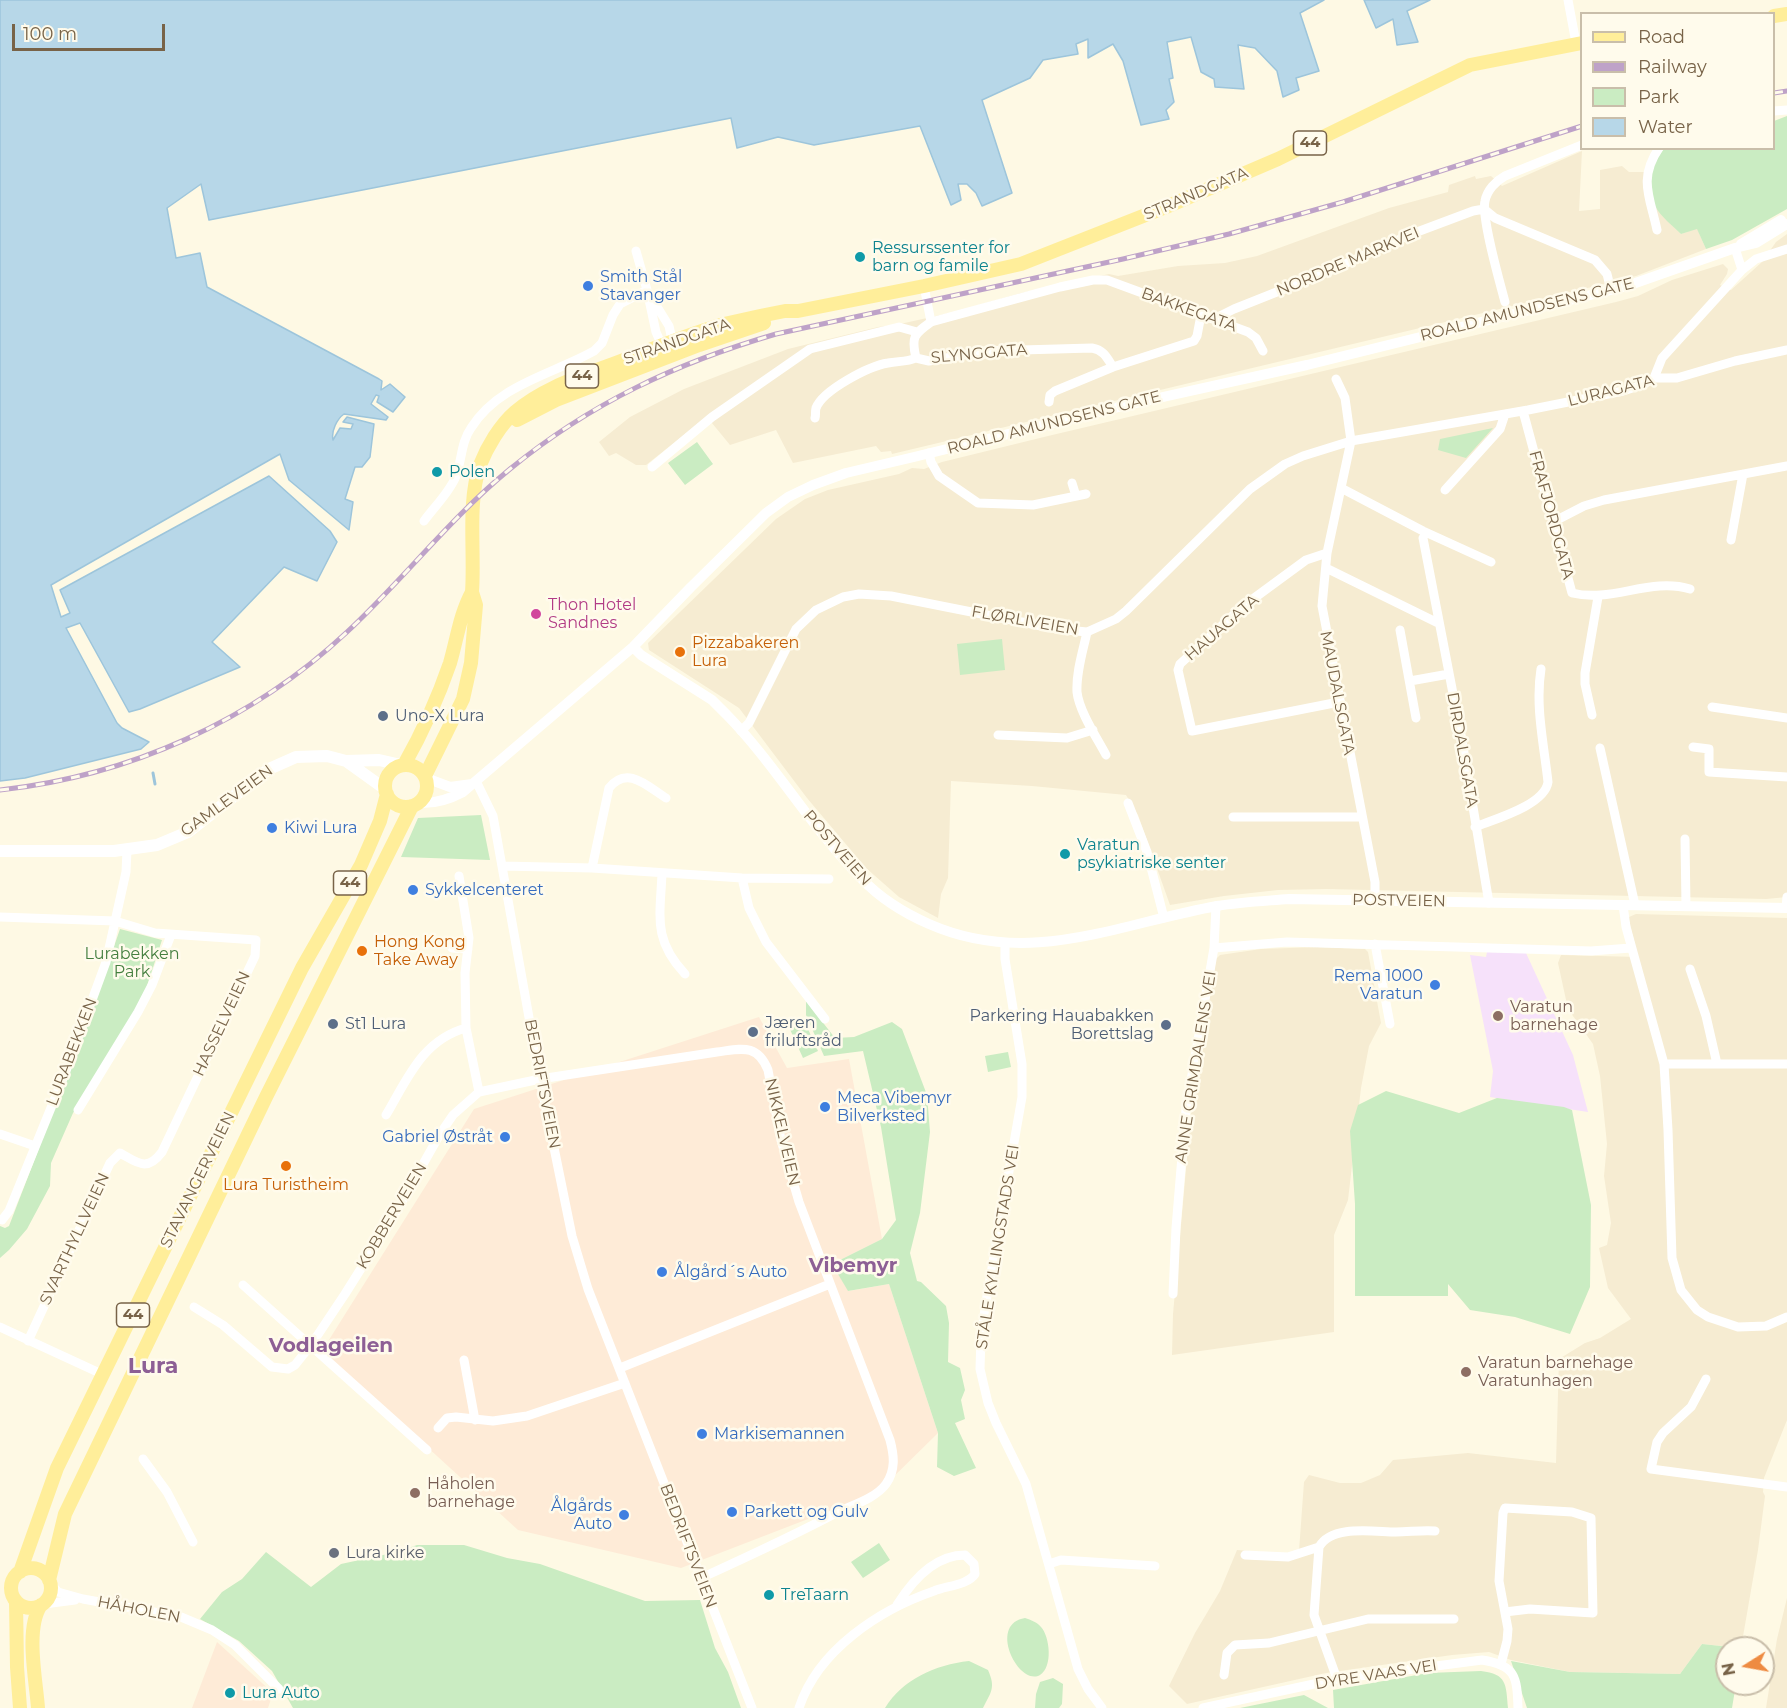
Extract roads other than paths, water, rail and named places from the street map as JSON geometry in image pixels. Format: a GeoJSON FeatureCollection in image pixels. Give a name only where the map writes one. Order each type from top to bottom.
{"type":"FeatureCollection","features":[{"type":"Feature","properties":{"kind":"main road","name":"STRANDGATA"},"geometry":{"type":"LineString","coordinates":[[475,488],[485,454],[502,428],[517,410],[551,389],[667,343],[740,320],[924,286],[1022,264],[1278,159],[1470,65],[1579,43]]}},
{"type":"Feature","properties":{"kind":"main road","name":"STRANDGATA"},"geometry":{"type":"LineString","coordinates":[[502,428],[556,400],[672,355],[787,317],[798,311]]}},
{"type":"Feature","properties":{"kind":"main road","name":"STAVANGERVEIEN"},"geometry":{"type":"LineString","coordinates":[[50,1582],[64,1514],[266,1097],[415,804],[426,792],[425,777],[463,699],[471,663],[476,605],[472,592],[475,488]]}},
{"type":"Feature","properties":{"kind":"main road","name":"STAVANGERVEIEN"},"geometry":{"type":"LineString","coordinates":[[20,1572],[57,1468],[302,968],[362,863],[380,821],[386,792],[385,783],[390,772],[402,765],[424,726],[449,664],[465,604],[472,592]]}},
{"type":"Feature","properties":{"kind":"main road","name":"GAMLEVEIEN"},"geometry":{"type":"LineString","coordinates":[[0,851],[127,850],[157,845],[188,832],[280,763],[296,757],[327,756],[345,761],[379,760],[402,765]]}},
{"type":"Feature","properties":{"kind":"main road","name":"GAMLEVEIEN"},"geometry":{"type":"LineString","coordinates":[[345,761],[386,792]]}},
{"type":"Feature","properties":{"kind":"main road"},"geometry":{"type":"LineString","coordinates":[[402,765],[416,767],[425,777]]}},
{"type":"Feature","properties":{"kind":"main road"},"geometry":{"type":"LineString","coordinates":[[386,792],[390,799],[400,806],[415,804]]}},
{"type":"Feature","properties":{"kind":"main road"},"geometry":{"type":"LineString","coordinates":[[38,1708],[33,1630],[35,1614],[48,1598],[50,1582],[43,1572],[37,1569],[20,1572],[12,1585],[12,1593],[16,1601],[30,1608],[42,1604]]}},
{"type":"Feature","properties":{"kind":"main road"},"geometry":{"type":"LineString","coordinates":[[16,1601],[20,1708]]}},
{"type":"Feature","properties":{"kind":"street"},"geometry":{"type":"LineString","coordinates":[[1568,0],[1579,43]]}},
{"type":"Feature","properties":{"kind":"street"},"geometry":{"type":"LineString","coordinates":[[1505,303],[1484,209],[1485,200],[1496,182],[1523,168],[1580,145]]}},
{"type":"Feature","properties":{"kind":"street"},"geometry":{"type":"LineString","coordinates":[[1657,230],[1648,190],[1647,174],[1649,165],[1658,150]]}},
{"type":"Feature","properties":{"kind":"street"},"geometry":{"type":"LineString","coordinates":[[1484,209],[1495,218],[1595,260],[1607,274],[1611,290]]}},
{"type":"Feature","properties":{"kind":"street","name":"NORDRE MARKVEI"},"geometry":{"type":"LineString","coordinates":[[1214,319],[1409,235],[1484,209]]}},
{"type":"Feature","properties":{"kind":"street","name":"ROALD AMUNDSENS GATE"},"geometry":{"type":"LineString","coordinates":[[1735,248],[1787,217]]}},
{"type":"Feature","properties":{"kind":"street","name":"ROALD AMUNDSENS GATE"},"geometry":{"type":"LineString","coordinates":[[415,804],[446,800],[463,792],[633,647],[748,530],[783,501],[801,490],[827,480],[929,453],[1611,290],[1756,243],[1787,224]]}},
{"type":"Feature","properties":{"kind":"street"},"geometry":{"type":"LineString","coordinates":[[1735,248],[1742,270]]}},
{"type":"Feature","properties":{"kind":"street"},"geometry":{"type":"LineString","coordinates":[[1654,378],[1662,358],[1742,270],[1756,259],[1787,249]]}},
{"type":"Feature","properties":{"kind":"street"},"geometry":{"type":"LineString","coordinates":[[636,251],[647,290],[672,355]]}},
{"type":"Feature","properties":{"kind":"street","name":"BAKKEGATA"},"geometry":{"type":"LineString","coordinates":[[931,322],[1060,287],[1093,280],[1107,280],[1248,332],[1256,338],[1263,351]]}},
{"type":"Feature","properties":{"kind":"street"},"geometry":{"type":"LineString","coordinates":[[924,286],[931,322]]}},
{"type":"Feature","properties":{"kind":"street"},"geometry":{"type":"LineString","coordinates":[[647,290],[669,326],[667,343]]}},
{"type":"Feature","properties":{"kind":"street"},"geometry":{"type":"LineString","coordinates":[[424,521],[455,478],[464,440],[469,430],[488,407],[519,385],[594,351],[602,343],[620,304],[647,290]]}},
{"type":"Feature","properties":{"kind":"street"},"geometry":{"type":"LineString","coordinates":[[1049,402],[1050,395],[1055,391],[1113,368],[1194,341],[1201,315]]}},
{"type":"Feature","properties":{"kind":"street","name":"SLYNGGATA"},"geometry":{"type":"LineString","coordinates":[[931,322],[917,332],[913,343],[916,358],[928,360],[986,351],[1092,348],[1105,353],[1113,368]]}},
{"type":"Feature","properties":{"kind":"street"},"geometry":{"type":"LineString","coordinates":[[652,467],[712,417],[810,349],[899,327],[917,332]]}},
{"type":"Feature","properties":{"kind":"street","name":"LURAGATA"},"geometry":{"type":"LineString","coordinates":[[1351,441],[1623,391],[1642,385],[1654,378],[1677,378],[1734,361],[1787,350]]}},
{"type":"Feature","properties":{"kind":"street"},"geometry":{"type":"LineString","coordinates":[[815,418],[816,408],[826,395],[852,378],[886,363],[916,358]]}},
{"type":"Feature","properties":{"kind":"street","name":"MAUDALSGATA"},"geometry":{"type":"LineString","coordinates":[[1336,378],[1345,398],[1351,441],[1328,554],[1322,606],[1375,882],[1375,900]]}},
{"type":"Feature","properties":{"kind":"street","name":"FRAFJORDGATA"},"geometry":{"type":"LineString","coordinates":[[1523,411],[1572,592],[1598,597]]}},
{"type":"Feature","properties":{"kind":"street"},"geometry":{"type":"LineString","coordinates":[[1445,490],[1500,429],[1505,414]]}},
{"type":"Feature","properties":{"kind":"street","name":"FLØRLIVEIEN"},"geometry":{"type":"LineString","coordinates":[[741,731],[749,723],[796,629],[816,610],[843,597],[859,594],[891,596],[1087,632],[1116,619],[1126,611],[1250,489],[1269,474],[1302,456],[1351,441]]}},
{"type":"Feature","properties":{"kind":"street"},"geometry":{"type":"LineString","coordinates":[[929,453],[939,476],[978,503],[1033,505],[1086,494]]}},
{"type":"Feature","properties":{"kind":"street"},"geometry":{"type":"LineString","coordinates":[[1553,522],[1567,514],[1604,500],[1787,466]]}},
{"type":"Feature","properties":{"kind":"street"},"geometry":{"type":"LineString","coordinates":[[1731,540],[1743,474]]}},
{"type":"Feature","properties":{"kind":"street"},"geometry":{"type":"LineString","coordinates":[[1072,483],[1076,496]]}},
{"type":"Feature","properties":{"kind":"street"},"geometry":{"type":"LineString","coordinates":[[1341,488],[1423,531],[1491,562]]}},
{"type":"Feature","properties":{"kind":"street","name":"DIRDALSGATA"},"geometry":{"type":"LineString","coordinates":[[1423,538],[1461,735],[1489,903]]}},
{"type":"Feature","properties":{"kind":"street","name":"HAUAGATA"},"geometry":{"type":"LineString","coordinates":[[1328,554],[1306,560],[1242,607],[1180,664],[1178,670],[1192,731],[1339,702]]}},
{"type":"Feature","properties":{"kind":"street"},"geometry":{"type":"LineString","coordinates":[[1326,567],[1438,623]]}},
{"type":"Feature","properties":{"kind":"street"},"geometry":{"type":"LineString","coordinates":[[1592,715],[1585,684],[1585,673],[1598,597],[1665,584],[1690,588]]}},
{"type":"Feature","properties":{"kind":"street"},"geometry":{"type":"LineString","coordinates":[[1400,630],[1416,718]]}},
{"type":"Feature","properties":{"kind":"street"},"geometry":{"type":"LineString","coordinates":[[1087,632],[1080,663],[1077,694],[1106,755]]}},
{"type":"Feature","properties":{"kind":"street","name":"POSTVEIEN"},"geometry":{"type":"LineString","coordinates":[[633,647],[641,655],[711,700],[741,731],[844,860],[863,880],[906,914],[939,929],[960,935],[1005,944],[1023,945],[1061,941],[1216,906],[1289,899],[1686,906],[1787,904]]}},
{"type":"Feature","properties":{"kind":"street","name":"DIRDALSGATA"},"geometry":{"type":"LineString","coordinates":[[1475,827],[1527,806],[1547,788],[1538,688],[1541,669]]}},
{"type":"Feature","properties":{"kind":"street","name":"DIRDALSGATA"},"geometry":{"type":"LineString","coordinates":[[1410,681],[1449,674]]}},
{"type":"Feature","properties":{"kind":"street"},"geometry":{"type":"LineString","coordinates":[[1712,707],[1787,718]]}},
{"type":"Feature","properties":{"kind":"street"},"geometry":{"type":"LineString","coordinates":[[998,735],[1067,738],[1093,730]]}},
{"type":"Feature","properties":{"kind":"street"},"geometry":{"type":"LineString","coordinates":[[1693,747],[1709,748],[1709,772],[1787,777]]}},
{"type":"Feature","properties":{"kind":"street"},"geometry":{"type":"LineString","coordinates":[[1600,748],[1635,905]]}},
{"type":"Feature","properties":{"kind":"street"},"geometry":{"type":"LineString","coordinates":[[425,777],[450,787],[474,782]]}},
{"type":"Feature","properties":{"kind":"street"},"geometry":{"type":"LineString","coordinates":[[592,868],[609,788],[615,780],[625,777],[634,778],[666,798]]}},
{"type":"Feature","properties":{"kind":"street","name":"BEDRIFTSVEIEN"},"geometry":{"type":"LineString","coordinates":[[474,782],[493,816],[540,1079],[572,1236],[588,1289],[752,1708]]}},
{"type":"Feature","properties":{"kind":"street"},"geometry":{"type":"LineString","coordinates":[[1128,803],[1147,852],[1164,918]]}},
{"type":"Feature","properties":{"kind":"street"},"geometry":{"type":"LineString","coordinates":[[1233,817],[1362,817]]}},
{"type":"Feature","properties":{"kind":"street"},"geometry":{"type":"LineString","coordinates":[[1685,839],[1686,906]]}},
{"type":"Feature","properties":{"kind":"street","name":"LURABEKKEN"},"geometry":{"type":"LineString","coordinates":[[2,1220],[9,1211],[66,1071],[106,962],[126,872],[127,850]]}},
{"type":"Feature","properties":{"kind":"street"},"geometry":{"type":"LineString","coordinates":[[502,866],[592,868],[742,878],[829,879]]}},
{"type":"Feature","properties":{"kind":"street"},"geometry":{"type":"LineString","coordinates":[[662,874],[660,934],[671,957],[685,974]]}},
{"type":"Feature","properties":{"kind":"street"},"geometry":{"type":"LineString","coordinates":[[459,876],[469,938],[465,981],[466,1028],[479,1092]]}},
{"type":"Feature","properties":{"kind":"street"},"geometry":{"type":"LineString","coordinates":[[742,878],[749,908],[766,942],[825,1019]]}},
{"type":"Feature","properties":{"kind":"street"},"geometry":{"type":"LineString","coordinates":[[1623,905],[1631,948],[1664,1064],[1669,1140],[1672,1258],[1681,1290],[1697,1310],[1708,1317],[1738,1327],[1766,1326],[1787,1317]]}},
{"type":"Feature","properties":{"kind":"street","name":"ANNE GRIMDALENS VEI"},"geometry":{"type":"LineString","coordinates":[[1173,1294],[1186,1109],[1215,948],[1216,906]]}},
{"type":"Feature","properties":{"kind":"street","name":"HASSELVEIEN"},"geometry":{"type":"LineString","coordinates":[[0,917],[115,921],[155,933],[256,940],[255,956],[162,1152],[154,1162],[148,1165],[132,1160]]}},
{"type":"Feature","properties":{"kind":"street"},"geometry":{"type":"LineString","coordinates":[[78,1110],[152,986],[171,935]]}},
{"type":"Feature","properties":{"kind":"street","name":"ANNE GRIMDALENS VEI"},"geometry":{"type":"LineString","coordinates":[[1215,948],[1287,942],[1375,944]]}},
{"type":"Feature","properties":{"kind":"street","name":"STÅLE KYLLINGSTADS VEI"},"geometry":{"type":"LineString","coordinates":[[1005,944],[1005,958],[1022,1064],[1022,1097],[984,1314],[980,1369],[988,1403],[1026,1484],[1082,1679],[1102,1708]]}},
{"type":"Feature","properties":{"kind":"street"},"geometry":{"type":"LineString","coordinates":[[1390,1024],[1375,944],[1591,951],[1631,948]]}},
{"type":"Feature","properties":{"kind":"street"},"geometry":{"type":"LineString","coordinates":[[452,948],[468,949]]}},
{"type":"Feature","properties":{"kind":"street"},"geometry":{"type":"LineString","coordinates":[[1690,969],[1706,1016],[1717,1064]]}},
{"type":"Feature","properties":{"kind":"street"},"geometry":{"type":"LineString","coordinates":[[386,1115],[428,1048],[451,1032],[466,1028]]}},
{"type":"Feature","properties":{"kind":"street","name":"NIKKELVEIEN"},"geometry":{"type":"LineString","coordinates":[[540,1079],[738,1049],[748,1049],[760,1055],[768,1070],[781,1140],[799,1202],[890,1440],[894,1459],[891,1472],[885,1485],[868,1498],[781,1542],[701,1578]]}},
{"type":"Feature","properties":{"kind":"street"},"geometry":{"type":"LineString","coordinates":[[1664,1064],[1787,1064]]}},
{"type":"Feature","properties":{"kind":"street","name":"KOBBERVEIEN"},"geometry":{"type":"LineString","coordinates":[[194,1307],[223,1325],[272,1367],[280,1370],[295,1365],[311,1345],[391,1221],[453,1115],[479,1092],[540,1079]]}},
{"type":"Feature","properties":{"kind":"street"},"geometry":{"type":"LineString","coordinates":[[0,1134],[35,1146]]}},
{"type":"Feature","properties":{"kind":"street","name":"SVARTHYLLVEIEN"},"geometry":{"type":"LineString","coordinates":[[28,1341],[64,1258],[110,1163],[120,1153],[132,1160]]}},
{"type":"Feature","properties":{"kind":"street"},"geometry":{"type":"LineString","coordinates":[[620,1368],[830,1284]]}},
{"type":"Feature","properties":{"kind":"street"},"geometry":{"type":"LineString","coordinates":[[243,1285],[427,1450]]}},
{"type":"Feature","properties":{"kind":"street"},"geometry":{"type":"LineString","coordinates":[[0,1327],[104,1375]]}},
{"type":"Feature","properties":{"kind":"street"},"geometry":{"type":"LineString","coordinates":[[464,1360],[475,1420]]}},
{"type":"Feature","properties":{"kind":"street"},"geometry":{"type":"LineString","coordinates":[[1706,1379],[1692,1407],[1663,1433],[1657,1442],[1651,1469],[1787,1487]]}},
{"type":"Feature","properties":{"kind":"street"},"geometry":{"type":"LineString","coordinates":[[438,1428],[447,1418],[493,1420],[526,1416],[625,1383]]}},
{"type":"Feature","properties":{"kind":"street"},"geometry":{"type":"LineString","coordinates":[[143,1459],[168,1492],[193,1542]]}},
{"type":"Feature","properties":{"kind":"street"},"geometry":{"type":"LineString","coordinates":[[1506,1612],[1530,1609],[1593,1613],[1591,1518],[1572,1512],[1505,1508],[1503,1513],[1499,1581],[1500,1594],[1506,1612],[1507,1641],[1501,1664],[1512,1674],[1516,1683],[1518,1708]]}},
{"type":"Feature","properties":{"kind":"street"},"geometry":{"type":"LineString","coordinates":[[1245,1555],[1288,1557],[1318,1546],[1329,1537],[1351,1531],[1435,1531]]}},
{"type":"Feature","properties":{"kind":"street"},"geometry":{"type":"LineString","coordinates":[[1318,1546],[1314,1615],[1337,1679]]}},
{"type":"Feature","properties":{"kind":"street"},"geometry":{"type":"LineString","coordinates":[[799,1708],[813,1678],[862,1628],[897,1605],[970,1580],[975,1574],[974,1564],[965,1556],[936,1562],[904,1594],[897,1605]]}},
{"type":"Feature","properties":{"kind":"street"},"geometry":{"type":"LineString","coordinates":[[1049,1564],[1061,1560],[1155,1566]]}},
{"type":"Feature","properties":{"kind":"street","name":"HÅHOLEN"},"geometry":{"type":"LineString","coordinates":[[50,1582],[58,1592],[83,1599],[181,1617],[212,1630],[235,1645],[279,1689]]}},
{"type":"Feature","properties":{"kind":"street","name":"HÅHOLEN"},"geometry":{"type":"LineString","coordinates":[[42,1604],[83,1599]]}},
{"type":"Feature","properties":{"kind":"street"},"geometry":{"type":"LineString","coordinates":[[1224,1675],[1227,1653],[1235,1645],[1269,1643],[1368,1619],[1454,1619]]}},
{"type":"Feature","properties":{"kind":"street","name":"DYRE VAAS VEI"},"geometry":{"type":"LineString","coordinates":[[1203,1708],[1337,1679],[1482,1660],[1501,1664]]}},
{"type":"Feature","properties":{"kind":"water"},"geometry":{"type":"Polygon","coordinates":[[[0,0],[1324,0],[1300,13],[1319,71],[1296,78],[1299,90],[1283,97],[1277,71],[1255,48],[1238,45],[1244,89],[1215,87],[1214,79],[1201,72],[1191,37],[1167,42],[1173,78],[1169,79],[1174,102],[1166,110],[1169,119],[1141,125],[1123,61],[1113,44],[1088,58],[1088,39],[1076,44],[1078,54],[1043,60],[1030,78],[982,100],[1012,193],[982,206],[976,193],[967,184],[958,184],[961,200],[951,205],[920,126],[814,145],[778,137],[737,148],[731,118],[209,220],[201,184],[167,208],[176,258],[200,253],[207,287],[379,379],[382,381],[381,390],[390,384],[405,397],[393,412],[377,402],[379,396],[376,395],[371,404],[388,417],[386,420],[344,414],[335,426],[333,440],[340,428],[351,429],[353,424],[343,422],[347,417],[374,424],[370,457],[362,467],[355,467],[345,499],[353,502],[349,530],[289,480],[280,454],[51,585],[61,617],[70,613],[60,590],[269,476],[330,531],[337,542],[317,581],[284,567],[212,642],[240,667],[140,709],[129,712],[80,623],[66,628],[117,723],[149,742],[141,749],[25,778],[0,781],[0,0]]]}},
{"type":"Feature","properties":{"kind":"water"},"geometry":{"type":"Polygon","coordinates":[[[1364,0],[1430,0],[1407,11],[1418,42],[1397,45],[1393,19],[1376,28],[1364,0]]]}},
{"type":"Feature","properties":{"kind":"waterway","name":"LURABEKKEN"},"geometry":{"type":"LineString","coordinates":[[153,773],[155,784]]}},
{"type":"Feature","properties":{"kind":"railway"},"geometry":{"type":"LineString","coordinates":[[1775,93],[1787,91]]}},
{"type":"Feature","properties":{"kind":"railway"},"geometry":{"type":"LineString","coordinates":[[0,790],[48,783],[95,772],[141,757],[186,739],[271,692],[310,664],[347,632],[447,528],[510,469],[541,445],[603,405],[669,372],[739,345],[776,334],[1229,234],[1343,202],[1580,127]]}},
{"type":"Feature","properties":{"kind":"place","name":"Ressurssenter for barn og famile"},"geometry":{"type":"Point","coordinates":[860,257]}},
{"type":"Feature","properties":{"kind":"place","name":"Smith Stål Stavanger"},"geometry":{"type":"Point","coordinates":[588,286]}},
{"type":"Feature","properties":{"kind":"place","name":"Polen"},"geometry":{"type":"Point","coordinates":[437,472]}},
{"type":"Feature","properties":{"kind":"place","name":"Thon Hotel Sandnes"},"geometry":{"type":"Point","coordinates":[536,614]}},
{"type":"Feature","properties":{"kind":"place","name":"Pizzabakeren Lura"},"geometry":{"type":"Point","coordinates":[680,652]}},
{"type":"Feature","properties":{"kind":"place","name":"Uno-X Lura"},"geometry":{"type":"Point","coordinates":[383,716]}},
{"type":"Feature","properties":{"kind":"place","name":"Kiwi Lura"},"geometry":{"type":"Point","coordinates":[272,828]}},
{"type":"Feature","properties":{"kind":"place","name":"Varatun psykiatriske senter"},"geometry":{"type":"Point","coordinates":[1065,854]}},
{"type":"Feature","properties":{"kind":"place","name":"Sykkelcenteret"},"geometry":{"type":"Point","coordinates":[413,890]}},
{"type":"Feature","properties":{"kind":"place","name":"Hong Kong Take Away"},"geometry":{"type":"Point","coordinates":[362,951]}},
{"type":"Feature","properties":{"kind":"place","name":"Rema 1000 Varatun"},"geometry":{"type":"Point","coordinates":[1435,985]}},
{"type":"Feature","properties":{"kind":"place","name":"Varatun barnehage"},"geometry":{"type":"Point","coordinates":[1498,1016]}},
{"type":"Feature","properties":{"kind":"place","name":"St1 Lura"},"geometry":{"type":"Point","coordinates":[333,1024]}},
{"type":"Feature","properties":{"kind":"place","name":"Parkering Hauabakken Borettslag"},"geometry":{"type":"Point","coordinates":[1166,1025]}},
{"type":"Feature","properties":{"kind":"place","name":"Jæren friluftsråd"},"geometry":{"type":"Point","coordinates":[753,1032]}},
{"type":"Feature","properties":{"kind":"place","name":"Meca Vibemyr Bilverksted"},"geometry":{"type":"Point","coordinates":[825,1107]}},
{"type":"Feature","properties":{"kind":"place","name":"Gabriel Østråt"},"geometry":{"type":"Point","coordinates":[505,1137]}},
{"type":"Feature","properties":{"kind":"place","name":"Lura Turistheim"},"geometry":{"type":"Point","coordinates":[286,1166]}},
{"type":"Feature","properties":{"kind":"place","name":"Ålgård´s Auto"},"geometry":{"type":"Point","coordinates":[662,1272]}},
{"type":"Feature","properties":{"kind":"place","name":"Varatun barnehage Varatunhagen"},"geometry":{"type":"Point","coordinates":[1466,1372]}},
{"type":"Feature","properties":{"kind":"place","name":"Markisemannen"},"geometry":{"type":"Point","coordinates":[702,1434]}},
{"type":"Feature","properties":{"kind":"place","name":"Håholen barnehage"},"geometry":{"type":"Point","coordinates":[415,1493]}},
{"type":"Feature","properties":{"kind":"place","name":"Parkett og Gulv"},"geometry":{"type":"Point","coordinates":[732,1512]}},
{"type":"Feature","properties":{"kind":"place","name":"Ålgårds Auto"},"geometry":{"type":"Point","coordinates":[624,1515]}},
{"type":"Feature","properties":{"kind":"place","name":"Lura kirke"},"geometry":{"type":"Point","coordinates":[334,1553]}},
{"type":"Feature","properties":{"kind":"place","name":"TreTaarn"},"geometry":{"type":"Point","coordinates":[769,1595]}},
{"type":"Feature","properties":{"kind":"place","name":"Lura Auto"},"geometry":{"type":"Point","coordinates":[230,1693]}},
{"type":"Feature","properties":{"kind":"district","name":"Vibemyr"},"geometry":{"type":"Point","coordinates":[853,1266]}},
{"type":"Feature","properties":{"kind":"district","name":"Vodlageilen"},"geometry":{"type":"Point","coordinates":[331,1346]}},
{"type":"Feature","properties":{"kind":"district","name":"Lura"},"geometry":{"type":"Point","coordinates":[153,1367]}},
{"type":"Feature","properties":{"kind":"park label","name":"Lurabekken Park"},"geometry":{"type":"Point","coordinates":[132,963]}}]}
